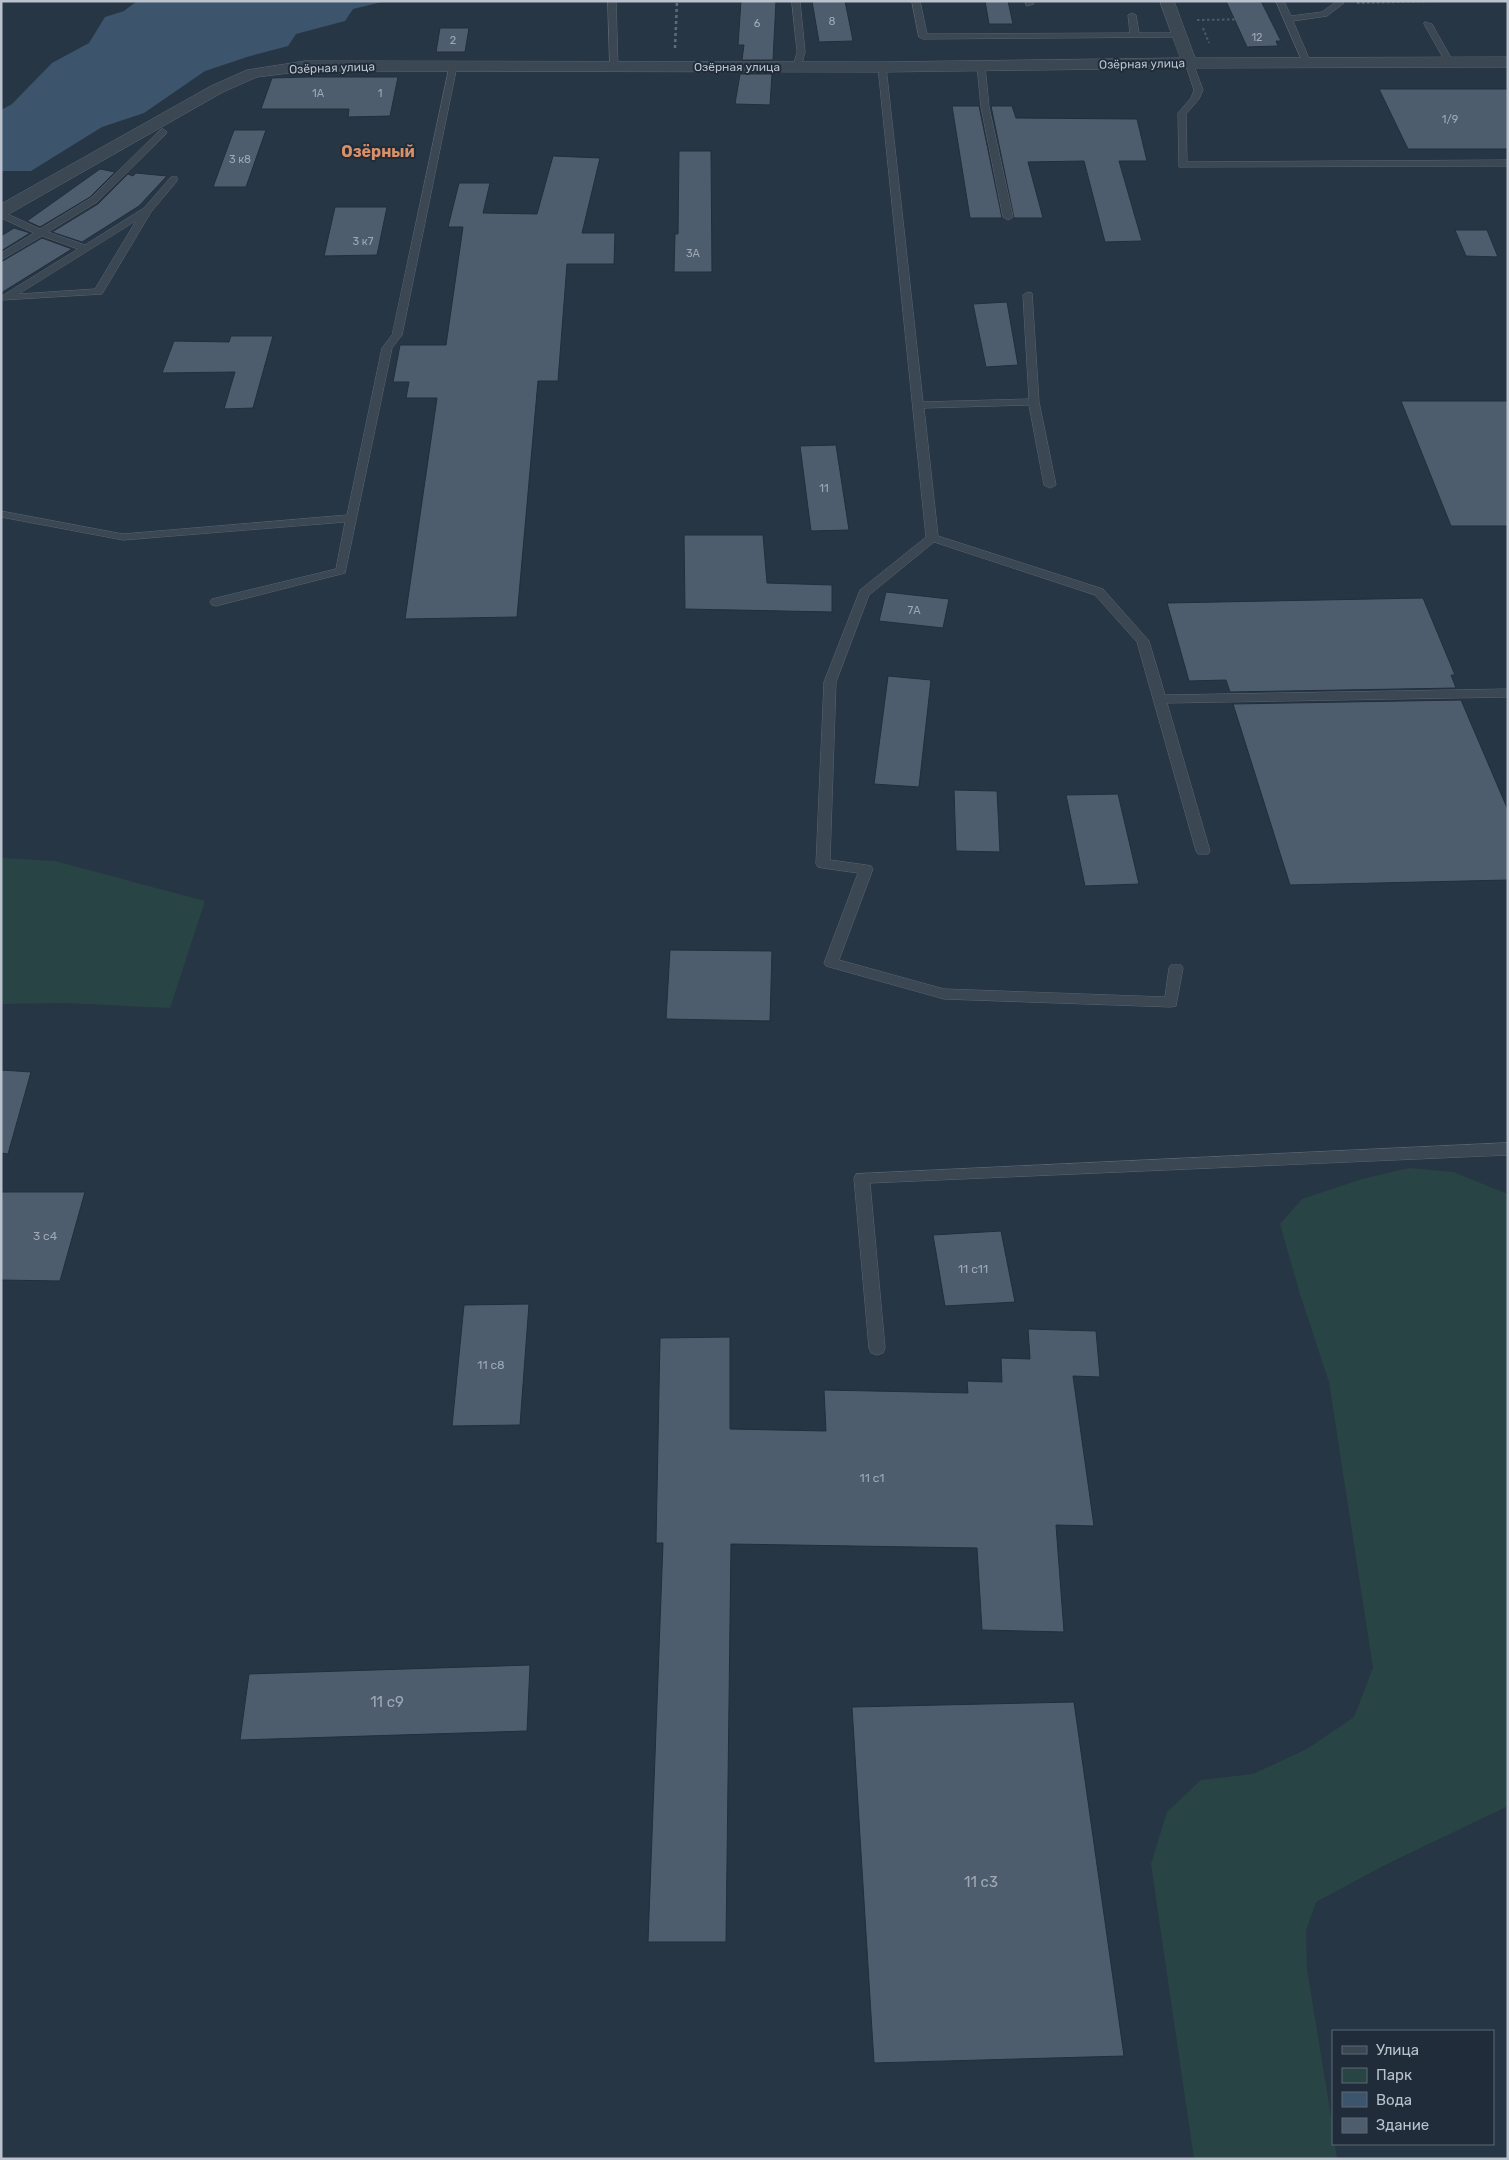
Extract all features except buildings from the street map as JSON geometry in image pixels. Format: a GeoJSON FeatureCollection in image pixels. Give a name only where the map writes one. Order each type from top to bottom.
{"type":"FeatureCollection","features":[{"type":"Feature","properties":{"kind":"street"},"geometry":{"type":"LineString","coordinates":[[1169,8],[1189,63]]}},
{"type":"Feature","properties":{"kind":"street","name":"Озёрная улица"},"geometry":{"type":"LineString","coordinates":[[1,212],[217,89],[254,73],[306,66],[882,67],[1189,63],[1508,62]]}},
{"type":"Feature","properties":{"kind":"lane"},"geometry":{"type":"LineString","coordinates":[[612,1],[614,67]]}},
{"type":"Feature","properties":{"kind":"lane"},"geometry":{"type":"LineString","coordinates":[[796,1],[801,52],[797,67]]}},
{"type":"Feature","properties":{"kind":"lane"},"geometry":{"type":"LineString","coordinates":[[916,1],[923,36],[1179,35]]}},
{"type":"Feature","properties":{"kind":"lane"},"geometry":{"type":"LineString","coordinates":[[1280,1],[1307,63]]}},
{"type":"Feature","properties":{"kind":"lane"},"geometry":{"type":"LineString","coordinates":[[1289,19],[1324,14],[1340,3]]}},
{"type":"Feature","properties":{"kind":"lane"},"geometry":{"type":"LineString","coordinates":[[1132,15],[1136,36]]}},
{"type":"Feature","properties":{"kind":"lane"},"geometry":{"type":"LineString","coordinates":[[1428,24],[1450,63]]}},
{"type":"Feature","properties":{"kind":"lane"},"geometry":{"type":"LineString","coordinates":[[1189,63],[1199,88],[1197,98],[1182,113],[1182,165],[1508,162]]}},
{"type":"Feature","properties":{"kind":"lane"},"geometry":{"type":"LineString","coordinates":[[216,602],[341,571],[387,348],[397,336],[453,66]]}},
{"type":"Feature","properties":{"kind":"lane"},"geometry":{"type":"LineString","coordinates":[[981,66],[985,107],[1008,218]]}},
{"type":"Feature","properties":{"kind":"lane"},"geometry":{"type":"LineString","coordinates":[[882,67],[932,538]]}},
{"type":"Feature","properties":{"kind":"lane"},"geometry":{"type":"LineString","coordinates":[[1,257],[94,200],[140,152],[163,132]]}},
{"type":"Feature","properties":{"kind":"lane"},"geometry":{"type":"LineString","coordinates":[[123,142],[140,152]]}},
{"type":"Feature","properties":{"kind":"lane"},"geometry":{"type":"LineString","coordinates":[[147,210],[6,298],[98,292],[147,210],[174,179]]}},
{"type":"Feature","properties":{"kind":"lane"},"geometry":{"type":"LineString","coordinates":[[1,212],[42,233],[85,248]]}},
{"type":"Feature","properties":{"kind":"lane"},"geometry":{"type":"LineString","coordinates":[[1028,295],[1034,402],[1050,485]]}},
{"type":"Feature","properties":{"kind":"lane"},"geometry":{"type":"LineString","coordinates":[[918,405],[1034,402]]}},
{"type":"Feature","properties":{"kind":"lane"},"geometry":{"type":"LineString","coordinates":[[1,514],[123,537],[352,518]]}},
{"type":"Feature","properties":{"kind":"lane"},"geometry":{"type":"LineString","coordinates":[[932,538],[1099,592],[1142,641],[1203,851]]}},
{"type":"Feature","properties":{"kind":"lane"},"geometry":{"type":"LineString","coordinates":[[932,538],[864,593],[830,682],[823,864],[866,869],[831,964],[944,994],[1171,1002],[1176,968]]}},
{"type":"Feature","properties":{"kind":"lane"},"geometry":{"type":"LineString","coordinates":[[1159,699],[1508,693]]}},
{"type":"Feature","properties":{"kind":"lane"},"geometry":{"type":"LineString","coordinates":[[877,1348],[862,1178],[1508,1148]]}},
{"type":"Feature","properties":{"kind":"path"},"geometry":{"type":"LineString","coordinates":[[1340,3],[1441,1]]}},
{"type":"Feature","properties":{"kind":"path"},"geometry":{"type":"LineString","coordinates":[[1169,8],[1193,20],[1289,19]]}},
{"type":"Feature","properties":{"kind":"green space"},"geometry":{"type":"Polygon","coordinates":[[[1,858],[55,861],[205,901],[170,1008],[65,1003],[1,1004],[1,858]]]}},
{"type":"Feature","properties":{"kind":"green space"},"geometry":{"type":"Polygon","coordinates":[[[1409,1168],[1453,1172],[1508,1194],[1508,1806],[1387,1864],[1316,1902],[1306,1931],[1307,1969],[1332,2123],[1332,2145],[1335,2145],[1337,2159],[1194,2159],[1151,1864],[1167,1812],[1201,1780],[1253,1774],[1307,1749],[1354,1717],[1373,1668],[1329,1382],[1300,1294],[1280,1224],[1302,1199],[1362,1179],[1409,1168]]]}},
{"type":"Feature","properties":{"kind":"water"},"geometry":{"type":"Polygon","coordinates":[[[137,1],[386,1],[353,9],[345,21],[296,34],[288,46],[205,71],[144,113],[102,127],[31,171],[1,171],[1,110],[12,104],[52,63],[89,43],[105,17],[124,11],[137,1]]]}},
{"type":"Feature","properties":{"kind":"railway"},"geometry":{"type":"LineString","coordinates":[[675,48],[677,1]]}},
{"type":"Feature","properties":{"kind":"district","name":"Озёрный"},"geometry":{"type":"Point","coordinates":[378,151]}}]}
